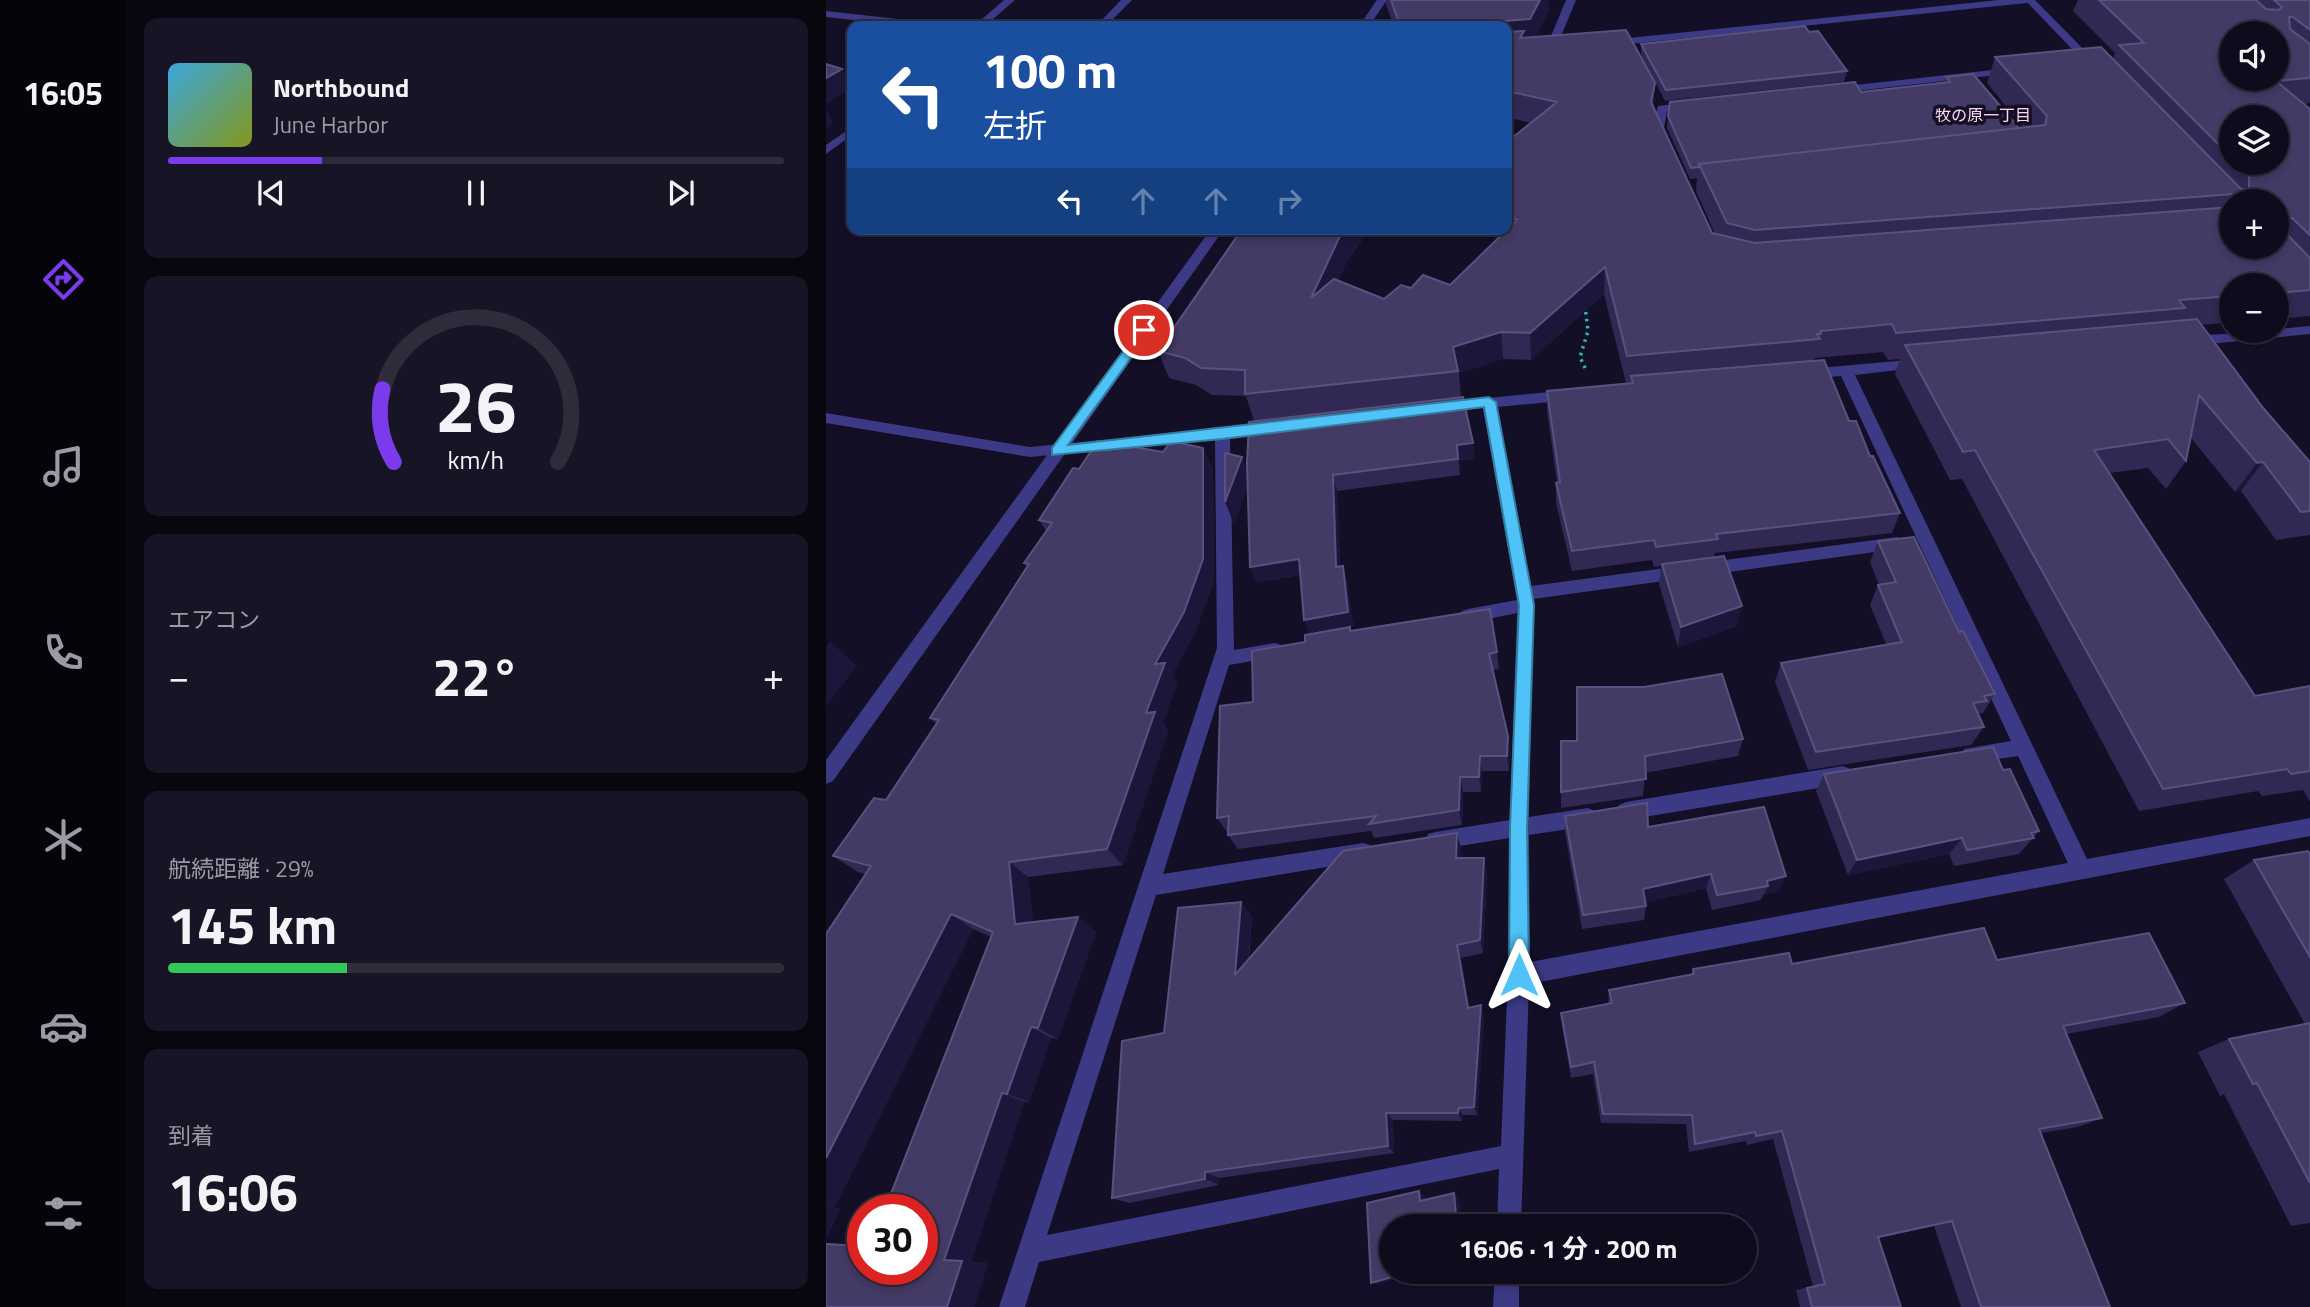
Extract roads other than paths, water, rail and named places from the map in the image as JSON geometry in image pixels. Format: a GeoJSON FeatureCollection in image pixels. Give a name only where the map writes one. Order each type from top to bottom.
{"type":"FeatureCollection","features":[{"type":"Feature","properties":{"kind":"street"},"geometry":{"type":"LineString","coordinates":[[985,21],[1010,0]]}},
{"type":"Feature","properties":{"kind":"street"},"geometry":{"type":"LineString","coordinates":[[1106,21],[1127,0]]}},
{"type":"Feature","properties":{"kind":"street"},"geometry":{"type":"LineString","coordinates":[[1367,21],[1382,0]]}},
{"type":"Feature","properties":{"kind":"street"},"geometry":{"type":"LineString","coordinates":[[1563,47],[1546,49],[1571,0]]}},
{"type":"Feature","properties":{"kind":"street"},"geometry":{"type":"LineString","coordinates":[[1600,43],[1627,44],[2029,0],[2099,72]]}},
{"type":"Feature","properties":{"kind":"street"},"geometry":{"type":"LineString","coordinates":[[826,14],[889,21]]}},
{"type":"Feature","properties":{"kind":"street"},"geometry":{"type":"LineString","coordinates":[[2075,64],[2090,62]]}},
{"type":"Feature","properties":{"kind":"street"},"geometry":{"type":"LineString","coordinates":[[1823,91],[2023,69]]}},
{"type":"Feature","properties":{"kind":"street"},"geometry":{"type":"LineString","coordinates":[[1970,75],[1978,85]]}},
{"type":"Feature","properties":{"kind":"street"},"geometry":{"type":"LineString","coordinates":[[1669,151],[1658,128],[1659,106],[1702,104]]}},
{"type":"Feature","properties":{"kind":"street"},"geometry":{"type":"LineString","coordinates":[[826,151],[847,134]]}},
{"type":"Feature","properties":{"kind":"street"},"geometry":{"type":"LineString","coordinates":[[826,775],[1214,235]]}},
{"type":"Feature","properties":{"kind":"street"},"geometry":{"type":"LineString","coordinates":[[2169,342],[2199,345],[2310,330]]}},
{"type":"Feature","properties":{"kind":"street"},"geometry":{"type":"LineString","coordinates":[[1794,375],[1940,362]]}},
{"type":"Feature","properties":{"kind":"street"},"geometry":{"type":"LineString","coordinates":[[1846,371],[2081,869]]}},
{"type":"Feature","properties":{"kind":"street"},"geometry":{"type":"LineString","coordinates":[[1422,410],[1583,394]]}},
{"type":"Feature","properties":{"kind":"street"},"geometry":{"type":"LineString","coordinates":[[1489,402],[1525,599],[1518,828],[1519,975],[1510,1214]]}},
{"type":"Feature","properties":{"kind":"street"},"geometry":{"type":"LineString","coordinates":[[826,418],[1030,452],[1289,426]]}},
{"type":"Feature","properties":{"kind":"street"},"geometry":{"type":"LineString","coordinates":[[1013,1307],[1226,648],[1222,434]]}},
{"type":"Feature","properties":{"kind":"street"},"geometry":{"type":"LineString","coordinates":[[1444,620],[1525,599],[1925,539]]}},
{"type":"Feature","properties":{"kind":"street"},"geometry":{"type":"LineString","coordinates":[[1223,659],[1292,646]]}},
{"type":"Feature","properties":{"kind":"street"},"geometry":{"type":"LineString","coordinates":[[1955,758],[2023,747]]}},
{"type":"Feature","properties":{"kind":"street"},"geometry":{"type":"LineString","coordinates":[[1409,845],[1859,773]]}},
{"type":"Feature","properties":{"kind":"street"},"geometry":{"type":"LineString","coordinates":[[1519,975],[2310,827]]}},
{"type":"Feature","properties":{"kind":"street"},"geometry":{"type":"LineString","coordinates":[[1149,886],[1382,849]]}},
{"type":"Feature","properties":{"kind":"street"},"geometry":{"type":"LineString","coordinates":[[1031,1251],[1512,1155]]}},
{"type":"Feature","properties":{"kind":"street"},"geometry":{"type":"LineString","coordinates":[[1506,1307],[1507,1284]]}},
{"type":"Feature","properties":{"kind":"district","name":"牧の原一丁目"},"geometry":{"type":"Point","coordinates":[1983,115]}}]}
